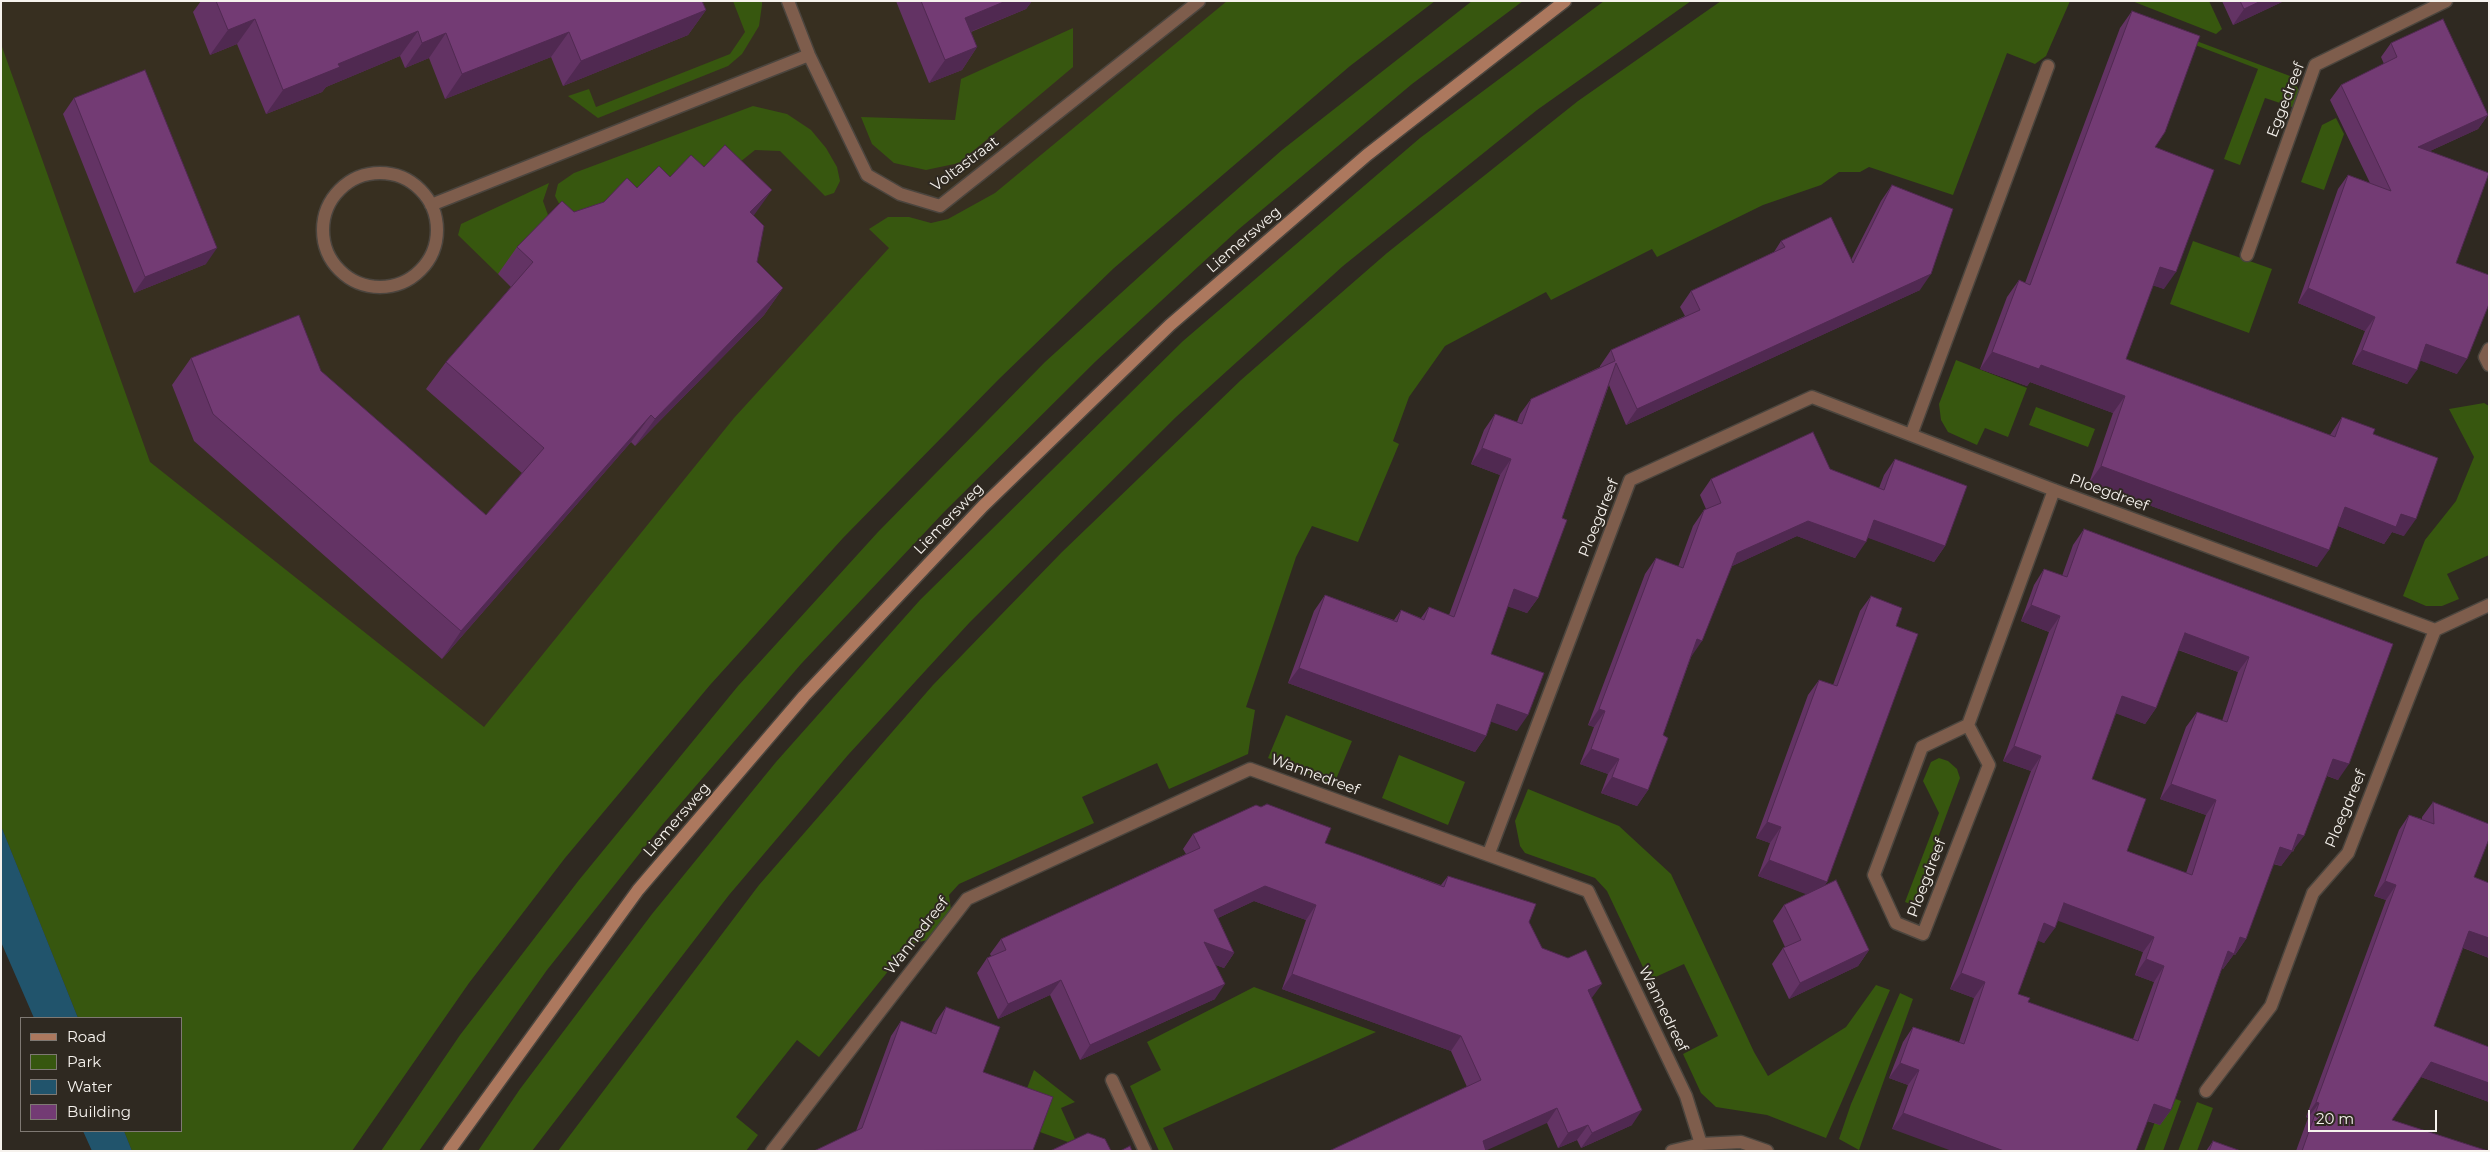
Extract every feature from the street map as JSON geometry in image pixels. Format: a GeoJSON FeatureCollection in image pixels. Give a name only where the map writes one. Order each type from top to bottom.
{"type":"FeatureCollection","features":[{"type":"Feature","properties":{"kind":"main road","name":"Liemersweg"},"geometry":{"type":"LineString","coordinates":[[450,1151],[638,890],[804,696],[983,506],[1170,325],[1367,155],[1565,1]]}},
{"type":"Feature","properties":{"kind":"street","name":"Voltastraat"},"geometry":{"type":"LineString","coordinates":[[788,1],[810,55],[867,175],[900,194],[940,206],[1199,1]]}},
{"type":"Feature","properties":{"kind":"street","name":"Eggedreef"},"geometry":{"type":"LineString","coordinates":[[2247,255],[2315,64],[2446,1]]}},
{"type":"Feature","properties":{"kind":"street"},"geometry":{"type":"LineString","coordinates":[[431,205],[810,55]]}},
{"type":"Feature","properties":{"kind":"street"},"geometry":{"type":"LineString","coordinates":[[1912,435],[2048,66]]}},
{"type":"Feature","properties":{"kind":"street"},"geometry":{"type":"LineString","coordinates":[[386,173],[404,178],[420,189],[431,205],[437,224],[435,243],[428,260],[415,274],[398,284],[379,287],[362,284],[346,275],[333,262],[325,246],[323,228],[326,210],[336,194],[349,182],[366,174],[386,173]]}},
{"type":"Feature","properties":{"kind":"street"},"geometry":{"type":"LineString","coordinates":[[2489,348],[2485,357],[2489,365]]}},
{"type":"Feature","properties":{"kind":"street","name":"Ploegdreef"},"geometry":{"type":"LineString","coordinates":[[1489,854],[1630,480],[1812,397],[2054,490],[2435,630],[2348,853],[2313,893],[2271,1006],[2206,1091]]}},
{"type":"Feature","properties":{"kind":"street","name":"Ploegdreef"},"geometry":{"type":"LineString","coordinates":[[1968,726],[1989,765],[1923,934],[1896,923],[1874,874],[1922,747],[1968,726],[2054,490]]}},
{"type":"Feature","properties":{"kind":"street"},"geometry":{"type":"LineString","coordinates":[[2435,630],[2489,605]]}},
{"type":"Feature","properties":{"kind":"street","name":"Wannedreef"},"geometry":{"type":"LineString","coordinates":[[772,1151],[967,899],[1250,769],[1588,891],[1686,1096],[1702,1144]]}},
{"type":"Feature","properties":{"kind":"street"},"geometry":{"type":"LineString","coordinates":[[1112,1080],[1144,1151]]}},
{"type":"Feature","properties":{"kind":"street"},"geometry":{"type":"LineString","coordinates":[[1672,1151],[1702,1144],[1741,1142],[1767,1151]]}},
{"type":"Feature","properties":{"kind":"shaded area"},"geometry":{"type":"Polygon","coordinates":[[[1,1],[1398,1],[892,445],[330,1151],[111,1151],[103,1132],[182,1132],[182,1017],[57,1017],[1,880],[1,1]]]}},
{"type":"Feature","properties":{"kind":"green space"},"geometry":{"type":"Polygon","coordinates":[[[733,1],[762,1],[762,5],[759,26],[742,54],[728,66],[598,118],[568,96],[589,89],[596,107],[730,54],[745,32],[733,1]]]}},
{"type":"Feature","properties":{"kind":"green space"},"geometry":{"type":"Polygon","coordinates":[[[1227,1],[1435,1],[1350,66],[1114,268],[999,379],[843,538],[710,685],[565,858],[469,983],[352,1151],[132,1151],[124,1132],[182,1132],[182,1017],[78,1017],[1,826],[1,44],[150,462],[484,727],[734,418],[889,248],[869,229],[888,217],[909,217],[931,223],[948,219],[995,193],[1227,1]]]}},
{"type":"Feature","properties":{"kind":"green space"},"geometry":{"type":"Polygon","coordinates":[[[1472,1],[1523,1],[1412,84],[1239,229],[1096,361],[944,512],[801,664],[663,824],[547,970],[419,1151],[381,1151],[460,1035],[579,880],[738,686],[878,532],[1045,362],[1185,235],[1282,150],[1472,1]]]}},
{"type":"Feature","properties":{"kind":"green space"},"geometry":{"type":"Polygon","coordinates":[[[1604,1],[1691,1],[1537,110],[1343,266],[1176,417],[970,622],[848,755],[729,895],[532,1151],[478,1151],[520,1089],[652,914],[776,762],[920,600],[1183,341],[1420,138],[1604,1]]]}},
{"type":"Feature","properties":{"kind":"green space"},"geometry":{"type":"Polygon","coordinates":[[[1721,1],[2070,1],[2046,56],[2035,64],[2007,53],[1953,195],[1869,167],[1860,172],[1839,172],[1821,185],[1763,205],[1657,257],[1652,249],[1551,300],[1546,292],[1445,346],[1409,397],[1393,441],[1399,444],[1358,542],[1312,526],[1296,557],[1246,707],[1255,710],[1248,754],[1169,789],[1157,763],[1082,797],[1094,823],[959,884],[949,895],[951,910],[928,940],[910,944],[819,1057],[797,1040],[736,1117],[758,1135],[746,1151],[558,1151],[759,885],[933,685],[1062,552],[1241,380],[1387,253],[1578,101],[1721,1]]]}},
{"type":"Feature","properties":{"kind":"green space"},"geometry":{"type":"Polygon","coordinates":[[[2132,1],[2209,1],[2222,29],[2216,34],[2132,1]]]}},
{"type":"Feature","properties":{"kind":"green space"},"geometry":{"type":"Polygon","coordinates":[[[1073,28],[1073,67],[959,163],[926,170],[894,163],[872,144],[861,117],[955,120],[961,79],[1073,28]]]}},
{"type":"Feature","properties":{"kind":"green space"},"geometry":{"type":"Polygon","coordinates":[[[2191,39],[2290,76],[2300,92],[2295,108],[2265,98],[2240,165],[2224,159],[2258,69],[2190,43],[2191,39]]]}},
{"type":"Feature","properties":{"kind":"green space"},"geometry":{"type":"Polygon","coordinates":[[[753,106],[787,114],[811,130],[826,148],[837,167],[840,181],[834,193],[825,196],[780,151],[755,150],[715,182],[585,230],[562,209],[555,196],[558,184],[574,173],[753,106]]]}},
{"type":"Feature","properties":{"kind":"green space"},"geometry":{"type":"Polygon","coordinates":[[[2336,118],[2344,134],[2324,190],[2301,182],[2322,125],[2336,118]]]}},
{"type":"Feature","properties":{"kind":"green space"},"geometry":{"type":"Polygon","coordinates":[[[549,183],[543,201],[548,215],[543,228],[498,274],[458,235],[461,224],[549,183]]]}},
{"type":"Feature","properties":{"kind":"green space"},"geometry":{"type":"Polygon","coordinates":[[[2193,241],[2272,269],[2249,333],[2170,304],[2193,241]]]}},
{"type":"Feature","properties":{"kind":"green space"},"geometry":{"type":"Polygon","coordinates":[[[1956,360],[2027,388],[2008,437],[1985,428],[1977,445],[1948,432],[1941,420],[1939,404],[1956,360]]]}},
{"type":"Feature","properties":{"kind":"green space"},"geometry":{"type":"Polygon","coordinates":[[[2484,403],[2489,406],[2489,555],[2447,574],[2459,599],[2442,606],[2426,606],[2403,596],[2425,540],[2456,501],[2474,457],[2449,409],[2484,403]]]}},
{"type":"Feature","properties":{"kind":"green space"},"geometry":{"type":"Polygon","coordinates":[[[2036,407],[2095,429],[2088,447],[2029,425],[2036,407]]]}},
{"type":"Feature","properties":{"kind":"green space"},"geometry":{"type":"Polygon","coordinates":[[[1286,715],[1352,741],[1334,784],[1268,758],[1286,715]]]}},
{"type":"Feature","properties":{"kind":"green space"},"geometry":{"type":"Polygon","coordinates":[[[1399,755],[1465,782],[1448,825],[1382,798],[1399,755]]]}},
{"type":"Feature","properties":{"kind":"green space"},"geometry":{"type":"Polygon","coordinates":[[[1939,758],[1948,761],[1957,769],[1960,778],[1913,905],[1905,902],[1939,813],[1923,781],[1931,762],[1939,758]]]}},
{"type":"Feature","properties":{"kind":"green space"},"geometry":{"type":"Polygon","coordinates":[[[1528,789],[1619,826],[1671,874],[1754,1052],[1768,1076],[1846,1027],[1876,985],[1890,990],[1826,1138],[1767,1115],[1716,1107],[1701,1093],[1683,1054],[1718,1036],[1684,964],[1649,980],[1607,891],[1595,878],[1525,853],[1520,846],[1515,821],[1528,789]]]}},
{"type":"Feature","properties":{"kind":"green space"},"geometry":{"type":"Polygon","coordinates":[[[1254,987],[1376,1032],[1163,1128],[1174,1151],[1159,1151],[1130,1086],[1161,1070],[1147,1042],[1254,987]]]}},
{"type":"Feature","properties":{"kind":"green space"},"geometry":{"type":"Polygon","coordinates":[[[1900,993],[1913,999],[1859,1150],[1839,1139],[1851,1104],[1900,993]]]}},
{"type":"Feature","properties":{"kind":"green space"},"geometry":{"type":"Polygon","coordinates":[[[1034,1070],[1075,1102],[1061,1108],[1075,1139],[1068,1142],[1037,1131],[1026,1091],[1034,1070]]]}},
{"type":"Feature","properties":{"kind":"green space"},"geometry":{"type":"Polygon","coordinates":[[[2165,1095],[2181,1101],[2163,1151],[2144,1151],[2165,1095]]]}},
{"type":"Feature","properties":{"kind":"green space"},"geometry":{"type":"Polygon","coordinates":[[[2197,1102],[2213,1108],[2197,1151],[2178,1151],[2197,1102]]]}},
{"type":"Feature","properties":{"kind":"water"},"geometry":{"type":"Polygon","coordinates":[[[1,826],[78,1017],[34,1017],[1,942],[1,826]]]}},
{"type":"Feature","properties":{"kind":"water"},"geometry":{"type":"Polygon","coordinates":[[[83,1132],[124,1132],[132,1151],[92,1151],[83,1132]]]}},
{"type":"Feature","properties":{"kind":"building"},"geometry":{"type":"Polygon","coordinates":[[[216,1],[702,1],[706,10],[581,61],[569,32],[462,74],[446,33],[422,43],[418,31],[338,64],[340,67],[283,90],[255,19],[228,30],[216,1]]]}},
{"type":"Feature","properties":{"kind":"building"},"geometry":{"type":"Polygon","coordinates":[[[921,1],[1006,1],[965,18],[977,47],[945,60],[921,1]]]}},
{"type":"Feature","properties":{"kind":"building"},"geometry":{"type":"Polygon","coordinates":[[[2240,1],[2261,1],[2244,9],[2240,1]]]}},
{"type":"Feature","properties":{"kind":"building"},"geometry":{"type":"Polygon","coordinates":[[[2132,11],[2200,36],[2165,132],[2155,147],[2214,170],[2176,272],[2160,267],[2126,359],[2335,437],[2342,417],[2375,429],[2373,434],[2438,458],[2416,519],[2401,514],[2396,527],[2345,507],[2329,550],[2101,466],[2125,396],[2041,365],[2039,369],[1992,352],[2019,280],[2030,285],[2132,11]]]}},
{"type":"Feature","properties":{"kind":"building"},"geometry":{"type":"Polygon","coordinates":[[[2443,19],[2488,115],[2418,147],[2489,173],[2456,263],[2489,275],[2489,304],[2467,359],[2426,344],[2417,370],[2362,350],[2375,317],[2308,288],[2348,175],[2391,191],[2341,85],[2397,57],[2391,43],[2443,19]]]}},
{"type":"Feature","properties":{"kind":"building"},"geometry":{"type":"Polygon","coordinates":[[[145,70],[217,248],[145,277],[74,98],[145,70]]]}},
{"type":"Feature","properties":{"kind":"building"},"geometry":{"type":"Polygon","coordinates":[[[725,145],[772,190],[750,212],[764,226],[757,262],[783,288],[655,419],[651,415],[461,631],[213,414],[191,358],[299,315],[321,371],[486,515],[544,448],[446,362],[533,262],[517,247],[562,201],[574,212],[604,202],[627,178],[637,188],[659,166],[670,177],[691,155],[704,167],[725,145]]]}},
{"type":"Feature","properties":{"kind":"building"},"geometry":{"type":"Polygon","coordinates":[[[1892,185],[1953,209],[1931,274],[1637,409],[1616,363],[1562,518],[1567,520],[1538,598],[1514,589],[1491,654],[1544,673],[1528,715],[1497,704],[1486,736],[1299,668],[1325,595],[1397,622],[1401,610],[1424,620],[1429,607],[1454,617],[1511,459],[1482,448],[1495,414],[1522,424],[1531,399],[1615,361],[1611,350],[1700,310],[1691,291],[1785,247],[1781,241],[1831,217],[1853,263],[1892,185]]]}},
{"type":"Feature","properties":{"kind":"building"},"geometry":{"type":"Polygon","coordinates":[[[1813,432],[1830,469],[1884,490],[1895,459],[1967,486],[1945,546],[1874,520],[1866,542],[1808,521],[1737,553],[1702,641],[1697,639],[1663,735],[1668,738],[1648,790],[1612,777],[1619,759],[1591,749],[1605,711],[1599,709],[1656,558],[1683,568],[1704,510],[1721,503],[1711,479],[1813,432]]]}},
{"type":"Feature","properties":{"kind":"building"},"geometry":{"type":"Polygon","coordinates":[[[2084,529],[2393,644],[2349,764],[2333,759],[2304,836],[2298,834],[2292,851],[2280,847],[2246,939],[2240,937],[2234,954],[2228,951],[2171,1110],[2154,1104],[2136,1151],[2004,1151],[1903,1113],[1919,1070],[1900,1063],[1913,1027],[1964,1044],[1985,982],[1961,973],[2041,756],[2014,746],[2060,616],[2031,605],[2044,569],[2067,577],[2084,529]],[[2185,633],[2156,708],[2122,696],[2092,779],[2146,799],[2127,851],[2192,875],[2216,800],[2171,784],[2197,712],[2227,722],[2249,657],[2185,633]],[[2064,903],[2055,928],[2044,923],[2018,994],[2030,998],[2028,1002],[2138,1041],[2164,966],[2146,959],[2154,937],[2064,903]]]}},
{"type":"Feature","properties":{"kind":"building"},"geometry":{"type":"Polygon","coordinates":[[[1871,596],[1902,608],[1896,626],[1918,634],[1827,882],[1769,860],[1781,827],[1767,822],[1819,680],[1837,686],[1871,596]]]}},
{"type":"Feature","properties":{"kind":"building"},"geometry":{"type":"Polygon","coordinates":[[[2433,802],[2489,824],[2489,839],[2474,877],[2489,883],[2489,938],[2469,931],[2434,1026],[2489,1047],[2489,1083],[2431,1062],[2392,1120],[2488,1151],[2302,1151],[2319,1103],[2316,1102],[2396,885],[2385,881],[2409,815],[2434,824],[2433,802]]]}},
{"type":"Feature","properties":{"kind":"building"},"geometry":{"type":"Polygon","coordinates":[[[1267,804],[1331,828],[1325,843],[1444,887],[1448,876],[1536,904],[1529,922],[1542,948],[1568,958],[1586,950],[1602,984],[1588,990],[1642,1110],[1592,1133],[1588,1125],[1568,1133],[1557,1108],[1483,1141],[1486,1151],[1329,1151],[1481,1080],[1461,1036],[1292,974],[1316,905],[1265,886],[1214,910],[1234,953],[1204,942],[1225,984],[1090,1045],[1061,980],[1008,1004],[987,958],[1006,950],[1001,939],[1200,848],[1193,834],[1256,805],[1261,807],[1267,804]]]}},
{"type":"Feature","properties":{"kind":"building"},"geometry":{"type":"Polygon","coordinates":[[[1836,880],[1869,950],[1800,983],[1783,948],[1801,940],[1784,905],[1836,880]]]}},
{"type":"Feature","properties":{"kind":"building"},"geometry":{"type":"Polygon","coordinates":[[[946,1007],[1000,1027],[983,1072],[1053,1097],[1033,1150],[814,1151],[862,1128],[901,1021],[936,1034],[946,1007]]]}},
{"type":"Feature","properties":{"kind":"building"},"geometry":{"type":"Polygon","coordinates":[[[1088,1133],[1105,1139],[1111,1151],[1050,1151],[1088,1133]]]}},
{"type":"Feature","properties":{"kind":"building"},"geometry":{"type":"Polygon","coordinates":[[[2213,1141],[2241,1151],[2209,1151],[2213,1141]]]}},
{"type":"Feature","properties":{"kind":"building"},"geometry":{"type":"Polygon","coordinates":[[[1130,1146],[1132,1151],[1120,1151],[1130,1146]]]}}]}
